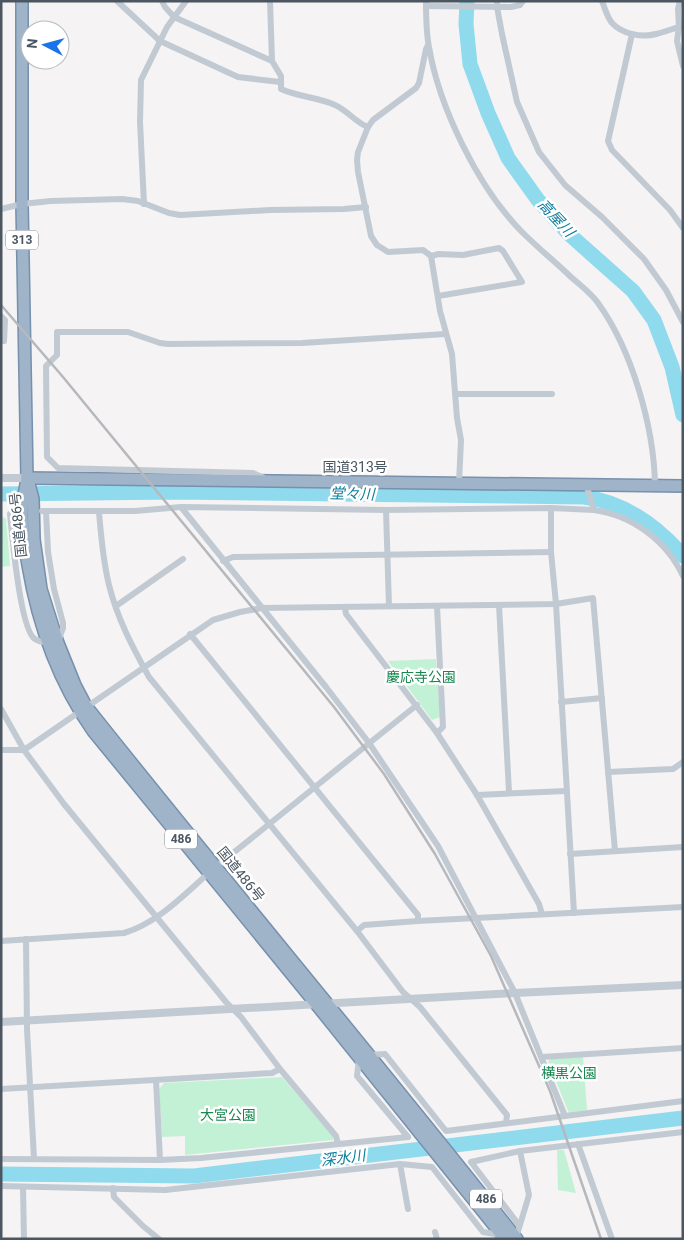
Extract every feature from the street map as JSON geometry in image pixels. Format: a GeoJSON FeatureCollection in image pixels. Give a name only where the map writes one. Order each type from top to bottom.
{"type":"FeatureCollection","features":[{"type":"Feature","properties":{"kind":"highway","name":"313"},"geometry":{"type":"LineString","coordinates":[[22,1],[22,204],[28,491]]}},
{"type":"Feature","properties":{"kind":"highway","name":"国道313号"},"geometry":{"type":"LineString","coordinates":[[28,491],[274,481],[459,483],[588,488],[658,485],[683,486]]}},
{"type":"Feature","properties":{"kind":"highway","name":"国道486号"},"geometry":{"type":"LineString","coordinates":[[28,491],[24,543],[33,594],[52,642],[67,690],[83,709],[93,731],[212,870],[365,1056],[429,1138],[441,1160],[510,1238]]}},
{"type":"Feature","properties":{"kind":"highway","name":"国道486号"},"geometry":{"type":"LineString","coordinates":[[429,1138],[454,1159],[510,1238]]}},
{"type":"Feature","properties":{"kind":"street"},"geometry":{"type":"LineString","coordinates":[[117,1],[160,41],[238,77],[280,82]]}},
{"type":"Feature","properties":{"kind":"street"},"geometry":{"type":"LineString","coordinates":[[162,1],[174,17],[272,61]]}},
{"type":"Feature","properties":{"kind":"street"},"geometry":{"type":"LineString","coordinates":[[144,204],[140,122],[141,80],[160,41],[186,1]]}},
{"type":"Feature","properties":{"kind":"street"},"geometry":{"type":"LineString","coordinates":[[270,1],[272,61],[280,76],[281,89],[338,106],[362,125],[368,127]]}},
{"type":"Feature","properties":{"kind":"street"},"geometry":{"type":"LineString","coordinates":[[523,1],[520,5],[511,7],[496,5],[427,5],[428,45],[449,113],[475,169],[489,191],[520,230],[596,300],[620,340],[645,409],[658,485]]}},
{"type":"Feature","properties":{"kind":"street"},"geometry":{"type":"LineString","coordinates":[[602,1],[612,24],[632,34],[643,36],[655,35],[681,26]]}},
{"type":"Feature","properties":{"kind":"street"},"geometry":{"type":"LineString","coordinates":[[680,1],[678,9],[681,26],[677,41],[683,66]]}},
{"type":"Feature","properties":{"kind":"street"},"geometry":{"type":"LineString","coordinates":[[496,5],[517,102],[539,152],[565,185],[602,217],[644,259],[666,290],[683,322]]}},
{"type":"Feature","properties":{"kind":"street"},"geometry":{"type":"LineString","coordinates":[[632,34],[608,141],[612,150],[670,210],[683,228]]}},
{"type":"Feature","properties":{"kind":"street"},"geometry":{"type":"LineString","coordinates":[[428,45],[420,83],[373,120],[368,127],[357,160],[371,236],[377,245],[388,252],[423,250],[431,256],[446,334],[452,354],[457,418],[461,440],[459,483]]}},
{"type":"Feature","properties":{"kind":"street"},"geometry":{"type":"LineString","coordinates":[[1,209],[22,204],[51,201],[122,199],[138,201],[180,215],[278,209],[366,208]]}},
{"type":"Feature","properties":{"kind":"street"},"geometry":{"type":"LineString","coordinates":[[431,256],[439,254],[463,255],[500,248],[522,282],[438,296]]}},
{"type":"Feature","properties":{"kind":"street"},"geometry":{"type":"LineString","coordinates":[[1,316],[4,320],[4,341],[1,341]]}},
{"type":"Feature","properties":{"kind":"street"},"geometry":{"type":"LineString","coordinates":[[274,481],[252,473],[58,468],[47,457],[46,375],[46,366],[57,355],[57,332],[128,332],[168,344],[302,343],[446,334]]}},
{"type":"Feature","properties":{"kind":"street"},"geometry":{"type":"LineString","coordinates":[[456,394],[552,394]]}},
{"type":"Feature","properties":{"kind":"street"},"geometry":{"type":"LineString","coordinates":[[1,478],[28,491]]}},
{"type":"Feature","properties":{"kind":"street"},"geometry":{"type":"LineString","coordinates":[[588,488],[593,507]]}},
{"type":"Feature","properties":{"kind":"street"},"geometry":{"type":"LineString","coordinates":[[1,513],[12,513],[15,567],[24,612],[31,635],[35,639],[52,642],[63,628],[64,623],[54,589],[44,511],[99,512],[181,507],[386,510],[593,507],[622,516],[647,532],[674,560],[683,576]]}},
{"type":"Feature","properties":{"kind":"street"},"geometry":{"type":"LineString","coordinates":[[181,507],[369,743],[438,846],[515,993],[565,1116]]}},
{"type":"Feature","properties":{"kind":"street"},"geometry":{"type":"LineString","coordinates":[[551,508],[551,552],[556,604],[574,913]]}},
{"type":"Feature","properties":{"kind":"street"},"geometry":{"type":"LineString","coordinates":[[386,510],[389,555],[389,606]]}},
{"type":"Feature","properties":{"kind":"street"},"geometry":{"type":"LineString","coordinates":[[99,512],[102,547],[109,585],[128,640],[150,677],[356,931],[403,992],[420,1007],[507,1115],[506,1123]]}},
{"type":"Feature","properties":{"kind":"street"},"geometry":{"type":"LineString","coordinates":[[223,560],[234,557],[551,552]]}},
{"type":"Feature","properties":{"kind":"street"},"geometry":{"type":"LineString","coordinates":[[116,606],[183,559]]}},
{"type":"Feature","properties":{"kind":"street"},"geometry":{"type":"LineString","coordinates":[[1,750],[24,750],[190,634],[213,620],[240,612],[262,608],[556,604],[593,598],[615,851]]}},
{"type":"Feature","properties":{"kind":"street"},"geometry":{"type":"LineString","coordinates":[[500,605],[509,792]]}},
{"type":"Feature","properties":{"kind":"street"},"geometry":{"type":"LineString","coordinates":[[437,733],[443,728],[438,606]]}},
{"type":"Feature","properties":{"kind":"street"},"geometry":{"type":"LineString","coordinates":[[345,608],[346,614],[437,733],[477,795],[539,904],[542,914]]}},
{"type":"Feature","properties":{"kind":"street"},"geometry":{"type":"LineString","coordinates":[[190,634],[418,915],[418,921]]}},
{"type":"Feature","properties":{"kind":"street"},"geometry":{"type":"LineString","coordinates":[[561,702],[602,698]]}},
{"type":"Feature","properties":{"kind":"street"},"geometry":{"type":"LineString","coordinates":[[1,940],[124,933],[136,929],[157,917],[212,870],[417,705]]}},
{"type":"Feature","properties":{"kind":"street"},"geometry":{"type":"LineString","coordinates":[[1,709],[24,750],[64,804],[336,1136],[338,1144]]}},
{"type":"Feature","properties":{"kind":"street"},"geometry":{"type":"LineString","coordinates":[[608,772],[672,769],[683,762]]}},
{"type":"Feature","properties":{"kind":"street"},"geometry":{"type":"LineString","coordinates":[[477,795],[509,792],[566,791]]}},
{"type":"Feature","properties":{"kind":"street"},"geometry":{"type":"LineString","coordinates":[[570,854],[683,847]]}},
{"type":"Feature","properties":{"kind":"street"},"geometry":{"type":"LineString","coordinates":[[356,931],[364,925],[418,921],[683,907]]}},
{"type":"Feature","properties":{"kind":"street"},"geometry":{"type":"LineString","coordinates":[[26,939],[27,1021],[34,1159]]}},
{"type":"Feature","properties":{"kind":"street"},"geometry":{"type":"LineString","coordinates":[[1,1022],[683,985]]}},
{"type":"Feature","properties":{"kind":"street"},"geometry":{"type":"LineString","coordinates":[[542,1057],[683,1048]]}},
{"type":"Feature","properties":{"kind":"street"},"geometry":{"type":"LineString","coordinates":[[1,1159],[160,1160],[201,1158],[408,1137],[357,1076],[365,1056],[385,1054],[446,1132],[683,1101]]}},
{"type":"Feature","properties":{"kind":"street"},"geometry":{"type":"LineString","coordinates":[[1,1089],[272,1073],[280,1069]]}},
{"type":"Feature","properties":{"kind":"street"},"geometry":{"type":"LineString","coordinates":[[156,1080],[160,1160]]}},
{"type":"Feature","properties":{"kind":"street"},"geometry":{"type":"LineString","coordinates":[[519,1224],[471,1162],[520,1151],[683,1132]]}},
{"type":"Feature","properties":{"kind":"street"},"geometry":{"type":"LineString","coordinates":[[578,1144],[612,1239]]}},
{"type":"Feature","properties":{"kind":"street"},"geometry":{"type":"LineString","coordinates":[[1,1186],[164,1190],[400,1164],[432,1167],[483,1232],[510,1238],[519,1224],[529,1195],[520,1151]]}},
{"type":"Feature","properties":{"kind":"street"},"geometry":{"type":"LineString","coordinates":[[400,1164],[408,1209]]}},
{"type":"Feature","properties":{"kind":"street"},"geometry":{"type":"LineString","coordinates":[[23,1187],[24,1239]]}},
{"type":"Feature","properties":{"kind":"street"},"geometry":{"type":"LineString","coordinates":[[113,1188],[114,1197],[159,1239]]}},
{"type":"Feature","properties":{"kind":"green space"},"geometry":{"type":"Polygon","coordinates":[[[1,516],[6,519],[10,566],[1,567],[1,516]]]}},
{"type":"Feature","properties":{"kind":"green space","name":"慶応寺公園"},"geometry":{"type":"Polygon","coordinates":[[[436,659],[440,717],[432,720],[388,661],[436,659]]]}},
{"type":"Feature","properties":{"kind":"green space","name":"横黒公園"},"geometry":{"type":"Polygon","coordinates":[[[583,1057],[587,1110],[569,1113],[548,1062],[551,1058],[583,1057]]]}},
{"type":"Feature","properties":{"kind":"green space","name":"大宮公園"},"geometry":{"type":"Polygon","coordinates":[[[282,1077],[333,1136],[333,1140],[185,1155],[185,1136],[162,1137],[159,1089],[164,1083],[282,1077]]]}},
{"type":"Feature","properties":{"kind":"green space"},"geometry":{"type":"Polygon","coordinates":[[[557,1150],[564,1150],[576,1193],[558,1190],[557,1150]]]}},
{"type":"Feature","properties":{"kind":"waterway","name":"高屋川"},"geometry":{"type":"LineString","coordinates":[[467,1],[466,24],[470,64],[488,113],[508,158],[538,200],[569,234],[633,291],[654,320],[672,367],[683,415]]}},
{"type":"Feature","properties":{"kind":"waterway","name":"堂々川"},"geometry":{"type":"LineString","coordinates":[[1,494],[175,492],[584,497],[613,504],[639,517],[651,525],[683,556]]}},
{"type":"Feature","properties":{"kind":"waterway","name":"深水川"},"geometry":{"type":"LineString","coordinates":[[1,1174],[194,1176],[683,1118]]}},
{"type":"Feature","properties":{"kind":"railway"},"geometry":{"type":"LineString","coordinates":[[1,305],[63,377],[334,707],[384,774],[435,854],[491,956],[550,1091],[601,1239]]}}]}
